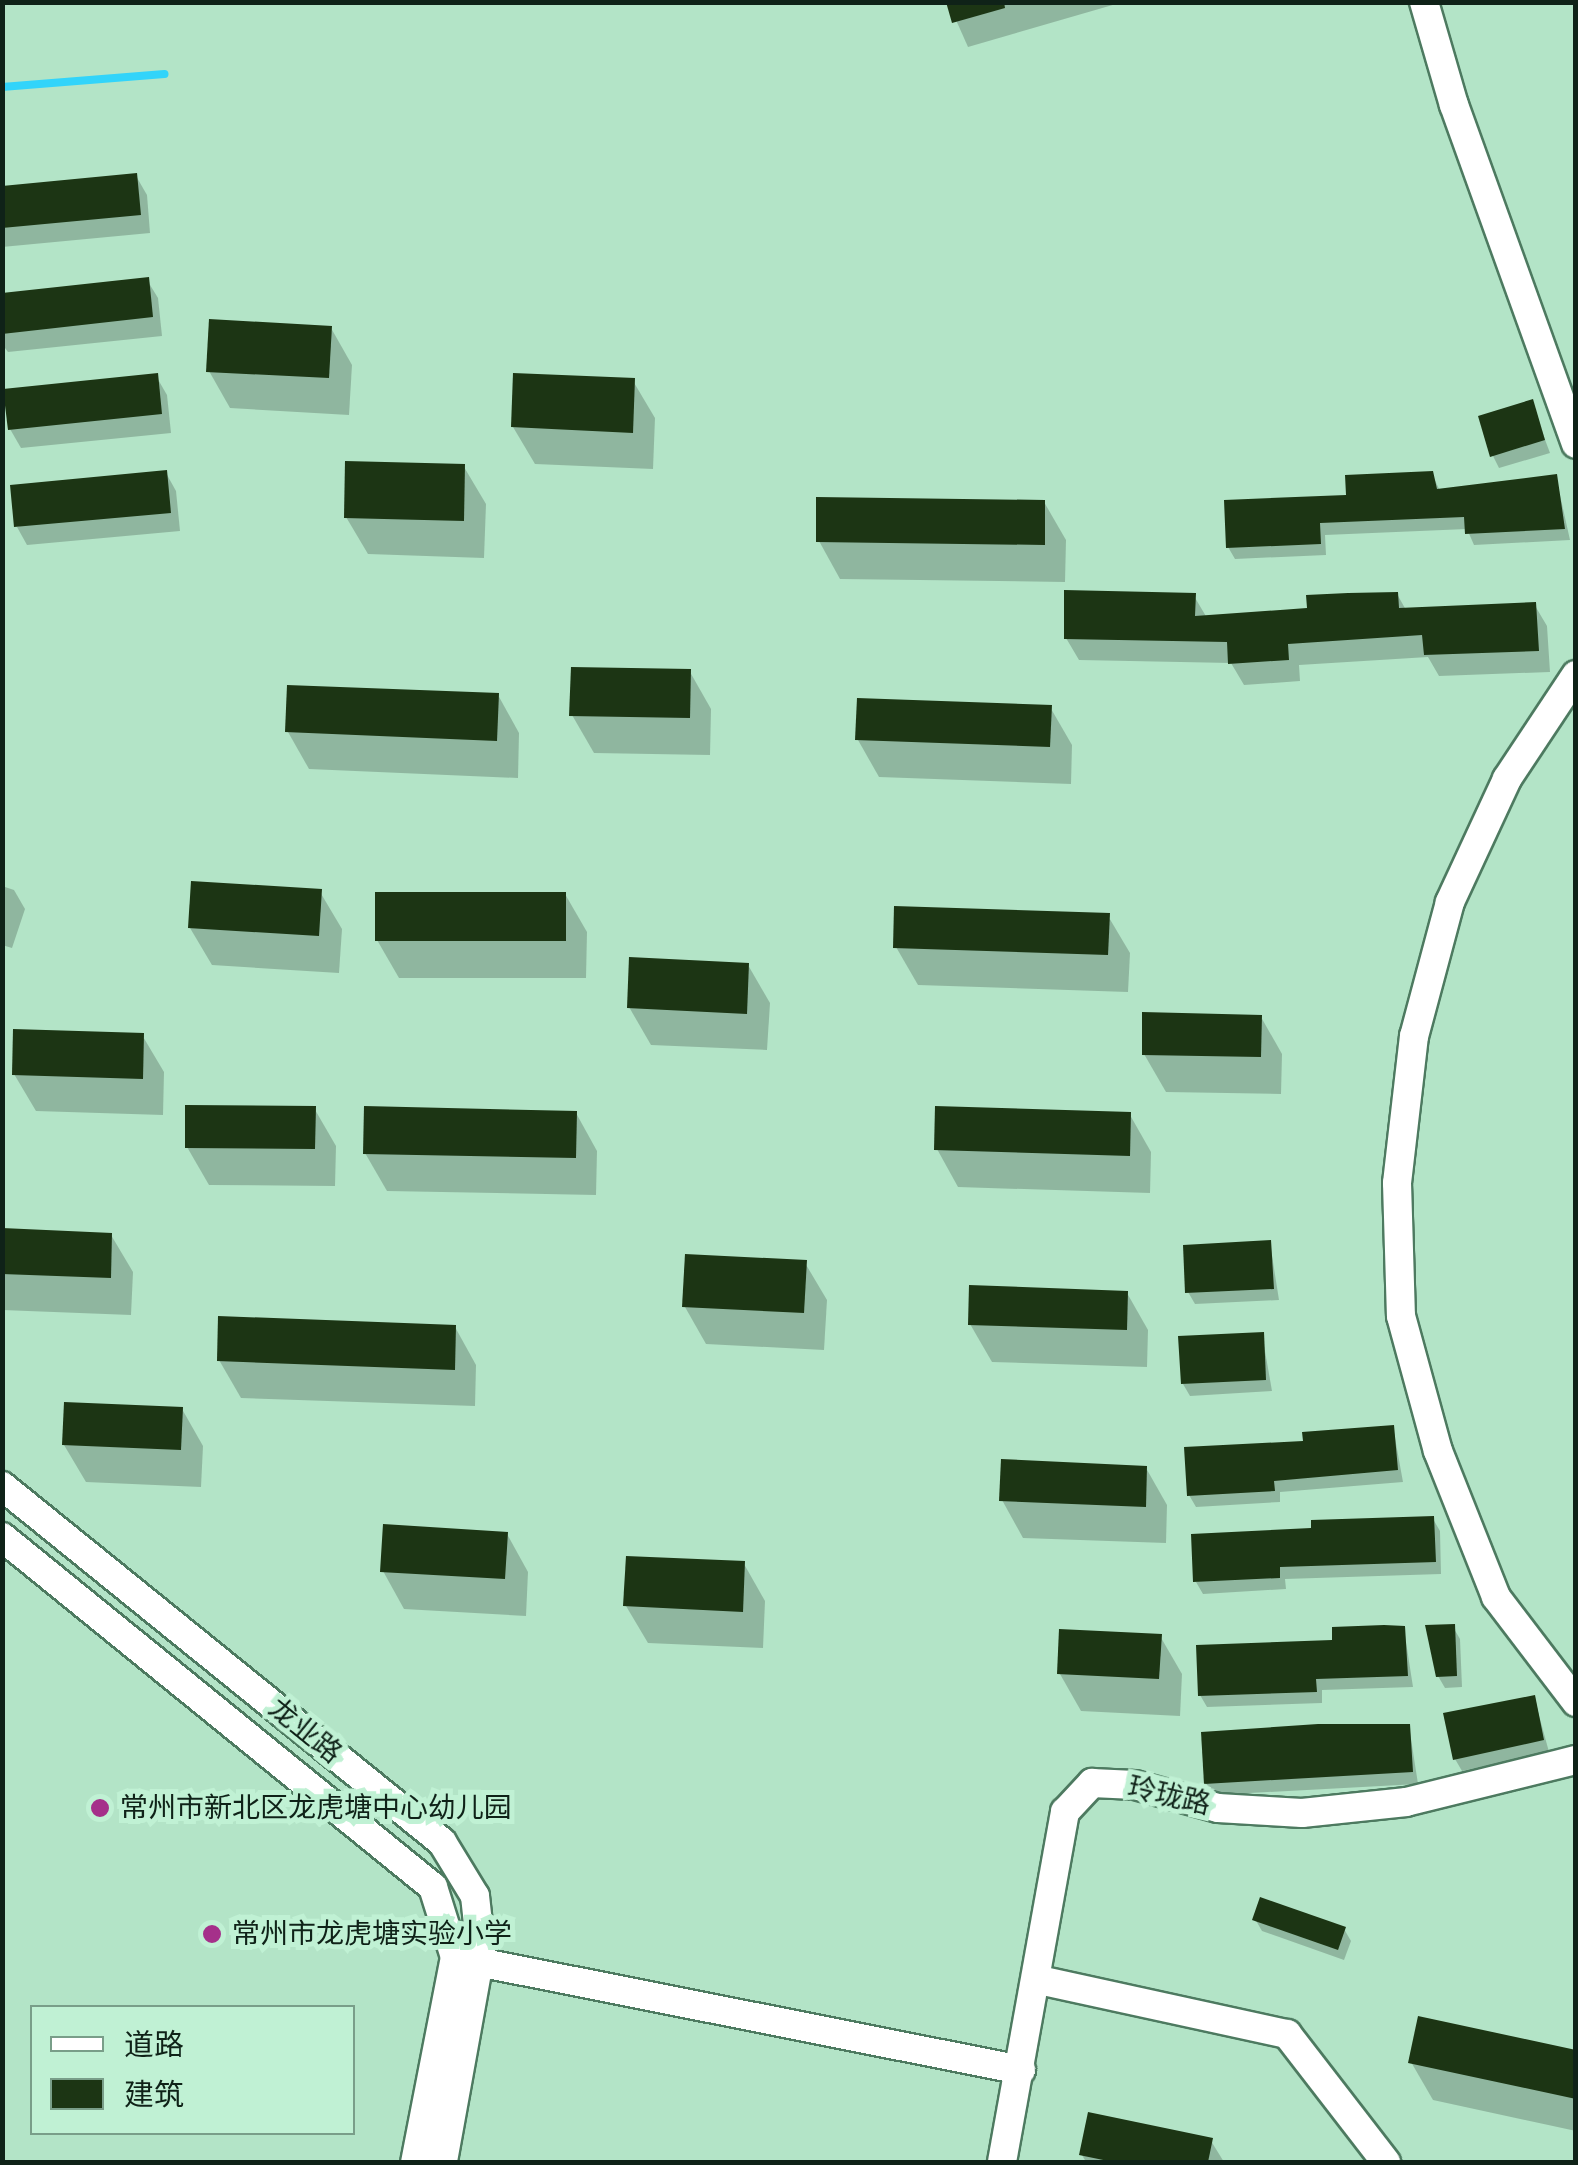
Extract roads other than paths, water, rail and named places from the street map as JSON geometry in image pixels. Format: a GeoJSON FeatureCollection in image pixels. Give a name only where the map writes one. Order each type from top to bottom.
{"type":"FeatureCollection","features":[{"type":"Feature","properties":{"kind":"street"},"geometry":{"type":"LineString","coordinates":[[1424,2],[1454,105],[1576,444]]}},
{"type":"Feature","properties":{"kind":"street"},"geometry":{"type":"LineString","coordinates":[[1576,675],[1507,779],[1450,902],[1414,1036],[1398,1183],[1401,1316],[1438,1451],[1496,1597],[1576,1702]]}},
{"type":"Feature","properties":{"kind":"street","name":"龙业路"},"geometry":{"type":"LineString","coordinates":[[2,1486],[442,1842],[475,1896],[443,2162]]}},
{"type":"Feature","properties":{"kind":"street","name":"龙业路"},"geometry":{"type":"LineString","coordinates":[[2,1537],[433,1887],[468,1960],[415,2162]]}},
{"type":"Feature","properties":{"kind":"street","name":"玲珑路"},"geometry":{"type":"LineString","coordinates":[[1002,2162],[1039,1980],[1066,1812],[1092,1783],[1135,1786],[1218,1808],[1302,1813],[1406,1802],[1576,1760]]}},
{"type":"Feature","properties":{"kind":"street"},"geometry":{"type":"LineString","coordinates":[[468,1960],[1021,2070]]}},
{"type":"Feature","properties":{"kind":"street"},"geometry":{"type":"LineString","coordinates":[[1039,1980],[1287,2034],[1386,2162]]}},
{"type":"Feature","properties":{"kind":"waterway"},"geometry":{"type":"LineString","coordinates":[[2,87],[164,74]]}},
{"type":"Feature","properties":{"kind":"place","name":"常州市新北区龙虎塘中心幼儿园"},"geometry":{"type":"Point","coordinates":[100,1808]}},
{"type":"Feature","properties":{"kind":"place","name":"常州市龙虎塘实验小学"},"geometry":{"type":"Point","coordinates":[212,1934]}}]}
